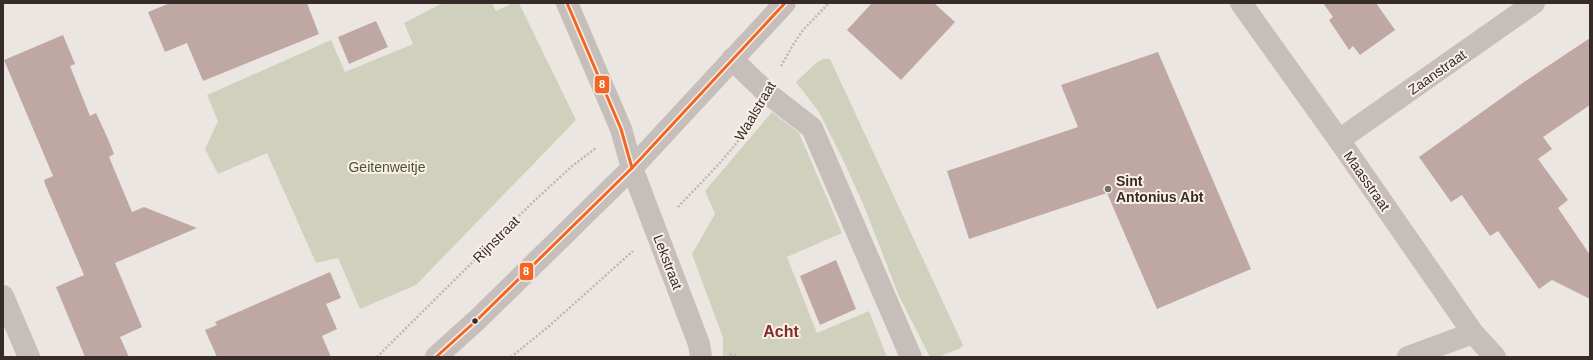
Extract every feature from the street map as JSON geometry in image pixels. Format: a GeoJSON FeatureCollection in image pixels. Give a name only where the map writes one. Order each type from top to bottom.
{"type":"FeatureCollection","features":[{"type":"Feature","properties":{"kind":"street","name":"Lekstraat"},"geometry":{"type":"LineString","coordinates":[[567,3],[621,129],[632,168],[699,344],[701,357]]}},
{"type":"Feature","properties":{"kind":"street"},"geometry":{"type":"LineString","coordinates":[[436,357],[478,320],[632,168],[732,59],[786,3]]}},
{"type":"Feature","properties":{"kind":"street","name":"Maasstraat"},"geometry":{"type":"LineString","coordinates":[[1241,3],[1339,140],[1473,333],[1495,357]]}},
{"type":"Feature","properties":{"kind":"street","name":"Zaanstraat"},"geometry":{"type":"LineString","coordinates":[[1339,140],[1534,3]]}},
{"type":"Feature","properties":{"kind":"street"},"geometry":{"type":"LineString","coordinates":[[732,59],[767,93],[812,128],[911,357]]}},
{"type":"Feature","properties":{"kind":"street"},"geometry":{"type":"LineString","coordinates":[[3,296],[29,357]]}},
{"type":"Feature","properties":{"kind":"street"},"geometry":{"type":"LineString","coordinates":[[1408,357],[1473,333]]}},
{"type":"Feature","properties":{"kind":"path","name":"Waalstraat"},"geometry":{"type":"LineString","coordinates":[[656,230],[745,133],[793,45],[803,30],[829,3]]}},
{"type":"Feature","properties":{"kind":"path","name":"Rijnstraat"},"geometry":{"type":"LineString","coordinates":[[377,357],[538,197],[571,167],[621,129]]}},
{"type":"Feature","properties":{"kind":"path"},"geometry":{"type":"LineString","coordinates":[[511,357],[548,327],[656,230]]}},
{"type":"Feature","properties":{"kind":"green space","name":"Geitenweitje"},"geometry":{"type":"Polygon","coordinates":[[[443,3],[492,3],[496,11],[513,3],[519,3],[576,120],[416,285],[360,309],[338,258],[316,263],[267,153],[218,174],[205,149],[218,121],[207,95],[331,40],[345,72],[413,44],[404,23],[443,3]]]}},
{"type":"Feature","properties":{"kind":"green space"},"geometry":{"type":"Polygon","coordinates":[[[823,59],[830,59],[963,345],[961,348],[938,357],[930,357],[899,296],[864,206],[845,164],[819,112],[796,82],[816,63],[823,59]]]}},
{"type":"Feature","properties":{"kind":"green space"},"geometry":{"type":"Polygon","coordinates":[[[772,112],[799,133],[842,233],[787,257],[817,333],[869,311],[887,357],[723,357],[723,338],[692,254],[715,214],[705,191],[772,112]]]}},
{"type":"Feature","properties":{"kind":"building"},"geometry":{"type":"Polygon","coordinates":[[[170,3],[307,3],[319,34],[203,81],[187,43],[165,52],[148,12],[170,3]]]}},
{"type":"Feature","properties":{"kind":"building"},"geometry":{"type":"Polygon","coordinates":[[[872,3],[934,3],[955,22],[901,80],[847,30],[872,3]]]}},
{"type":"Feature","properties":{"kind":"building"},"geometry":{"type":"Polygon","coordinates":[[[1323,3],[1376,3],[1395,30],[1360,55],[1353,46],[1349,50],[1329,20],[1333,17],[1323,3]]]}},
{"type":"Feature","properties":{"kind":"building"},"geometry":{"type":"Polygon","coordinates":[[[376,21],[388,47],[349,64],[338,37],[376,21]]]}},
{"type":"Feature","properties":{"kind":"building"},"geometry":{"type":"Polygon","coordinates":[[[63,35],[75,64],[70,66],[90,116],[96,113],[108,139],[114,154],[109,157],[132,212],[144,207],[197,228],[115,263],[142,327],[120,337],[129,357],[85,357],[56,287],[84,275],[45,184],[44,180],[53,176],[4,60],[63,35]]]}},
{"type":"Feature","properties":{"kind":"building"},"geometry":{"type":"Polygon","coordinates":[[[1590,38],[1590,105],[1543,137],[1552,149],[1538,159],[1568,200],[1558,208],[1590,255],[1590,299],[1552,280],[1539,289],[1498,231],[1490,236],[1462,195],[1451,202],[1419,157],[1524,82],[1590,38]]]}},
{"type":"Feature","properties":{"kind":"building"},"geometry":{"type":"Polygon","coordinates":[[[1158,52],[1251,269],[1157,309],[1107,193],[969,239],[947,171],[1078,127],[1061,85],[1158,52]]]}},
{"type":"Feature","properties":{"kind":"building"},"geometry":{"type":"Polygon","coordinates":[[[836,260],[856,309],[820,325],[800,276],[836,260]]]}},
{"type":"Feature","properties":{"kind":"building"},"geometry":{"type":"Polygon","coordinates":[[[330,272],[341,298],[326,304],[337,329],[322,336],[331,357],[217,357],[205,330],[217,325],[215,322],[330,272]]]}},
{"type":"Feature","properties":{"kind":"transit line","name":"8"},"geometry":{"type":"LineString","coordinates":[[567,3],[621,129],[632,168]]}},
{"type":"Feature","properties":{"kind":"transit line","name":"8"},"geometry":{"type":"LineString","coordinates":[[436,357],[478,319],[632,168],[785,3]]}},
{"type":"Feature","properties":{"kind":"place","name":"Sint Antonius Abt"},"geometry":{"type":"Point","coordinates":[1108,189]}},
{"type":"Feature","properties":{"kind":"district","name":"Acht"},"geometry":{"type":"Point","coordinates":[781,331]}}]}
